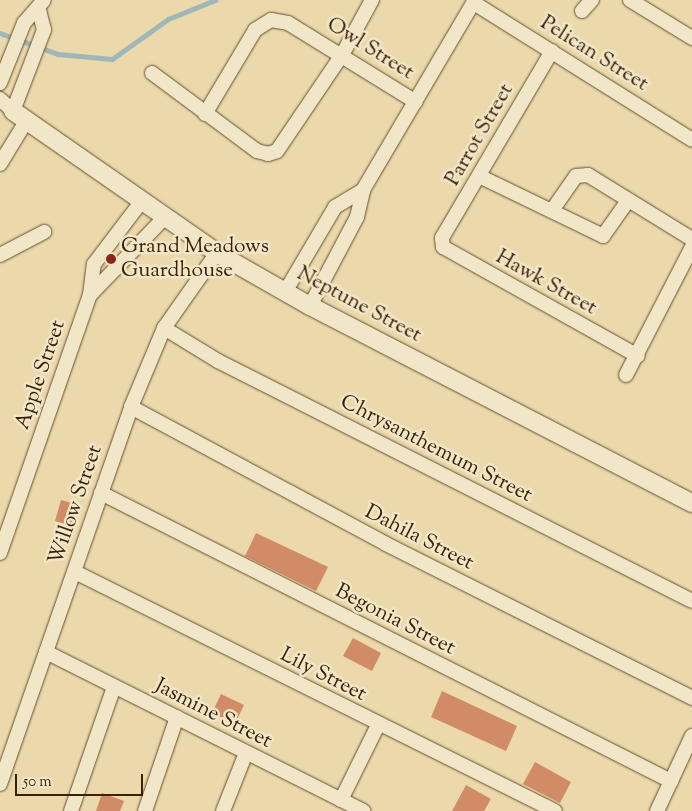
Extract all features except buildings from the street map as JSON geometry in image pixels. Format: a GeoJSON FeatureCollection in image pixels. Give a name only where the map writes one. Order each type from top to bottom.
{"type":"FeatureCollection","features":[{"type":"Feature","properties":{"kind":"street"},"geometry":{"type":"LineString","coordinates":[[152,72],[205,114],[257,151],[268,154],[277,150],[342,55],[372,0]]}},
{"type":"Feature","properties":{"kind":"street"},"geometry":{"type":"LineString","coordinates":[[582,11],[592,0]]}},
{"type":"Feature","properties":{"kind":"street"},"geometry":{"type":"LineString","coordinates":[[630,0],[692,38]]}},
{"type":"Feature","properties":{"kind":"street"},"geometry":{"type":"LineString","coordinates":[[310,306],[357,217],[363,190],[475,2]]}},
{"type":"Feature","properties":{"kind":"street","name":"Pelican Street"},"geometry":{"type":"LineString","coordinates":[[475,2],[692,140]]}},
{"type":"Feature","properties":{"kind":"street"},"geometry":{"type":"LineString","coordinates":[[0,83],[24,23],[42,5]]}},
{"type":"Feature","properties":{"kind":"street"},"geometry":{"type":"LineString","coordinates":[[0,164],[20,116],[44,30],[42,5]]}},
{"type":"Feature","properties":{"kind":"street","name":"Owl Street"},"geometry":{"type":"LineString","coordinates":[[205,114],[255,30],[271,20],[288,23],[416,102]]}},
{"type":"Feature","properties":{"kind":"street","name":"Parrot Street"},"geometry":{"type":"LineString","coordinates":[[442,238],[552,51]]}},
{"type":"Feature","properties":{"kind":"street","name":"Neptune Street"},"geometry":{"type":"LineString","coordinates":[[0,99],[20,116],[141,202],[217,253],[310,306],[692,502]]}},
{"type":"Feature","properties":{"kind":"street"},"geometry":{"type":"LineString","coordinates":[[553,209],[581,173],[692,239]]}},
{"type":"Feature","properties":{"kind":"street"},"geometry":{"type":"LineString","coordinates":[[479,176],[553,209],[603,236],[628,202]]}},
{"type":"Feature","properties":{"kind":"street"},"geometry":{"type":"LineString","coordinates":[[285,292],[335,207],[363,190]]}},
{"type":"Feature","properties":{"kind":"street","name":"Apple Street"},"geometry":{"type":"LineString","coordinates":[[0,553],[90,295],[101,250],[141,202]]}},
{"type":"Feature","properties":{"kind":"street","name":"Apple Street"},"geometry":{"type":"LineString","coordinates":[[90,295],[164,218]]}},
{"type":"Feature","properties":{"kind":"street"},"geometry":{"type":"LineString","coordinates":[[0,255],[44,232]]}},
{"type":"Feature","properties":{"kind":"street","name":"Hawk Street"},"geometry":{"type":"LineString","coordinates":[[442,238],[443,247],[450,253],[638,356]]}},
{"type":"Feature","properties":{"kind":"street"},"geometry":{"type":"LineString","coordinates":[[626,375],[638,356],[692,247]]}},
{"type":"Feature","properties":{"kind":"street","name":"Willow Street"},"geometry":{"type":"LineString","coordinates":[[0,784],[131,407],[164,328],[217,253]]}},
{"type":"Feature","properties":{"kind":"street","name":"Chrysanthemum Street"},"geometry":{"type":"LineString","coordinates":[[164,328],[218,361],[692,601]]}},
{"type":"Feature","properties":{"kind":"street","name":"Dahila Street"},"geometry":{"type":"LineString","coordinates":[[131,407],[378,540],[692,698]]}},
{"type":"Feature","properties":{"kind":"street","name":"Begonia Street"},"geometry":{"type":"LineString","coordinates":[[101,493],[671,781]]}},
{"type":"Feature","properties":{"kind":"street","name":"Lily Street"},"geometry":{"type":"LineString","coordinates":[[75,572],[378,725],[555,811]]}},
{"type":"Feature","properties":{"kind":"street","name":"Jasmine Street"},"geometry":{"type":"LineString","coordinates":[[46,652],[363,811]]}},
{"type":"Feature","properties":{"kind":"street"},"geometry":{"type":"LineString","coordinates":[[71,811],[114,686]]}},
{"type":"Feature","properties":{"kind":"street"},"geometry":{"type":"LineString","coordinates":[[145,811],[177,717]]}},
{"type":"Feature","properties":{"kind":"street"},"geometry":{"type":"LineString","coordinates":[[341,800],[378,725]]}},
{"type":"Feature","properties":{"kind":"street"},"geometry":{"type":"LineString","coordinates":[[657,811],[692,736]]}},
{"type":"Feature","properties":{"kind":"street"},"geometry":{"type":"LineString","coordinates":[[223,811],[246,753]]}},
{"type":"Feature","properties":{"kind":"waterway"},"geometry":{"type":"LineString","coordinates":[[0,33],[58,54],[112,59],[168,19],[215,0]]}},
{"type":"Feature","properties":{"kind":"place","name":"Grand Meadows Guardhouse"},"geometry":{"type":"Point","coordinates":[111,259]}}]}
